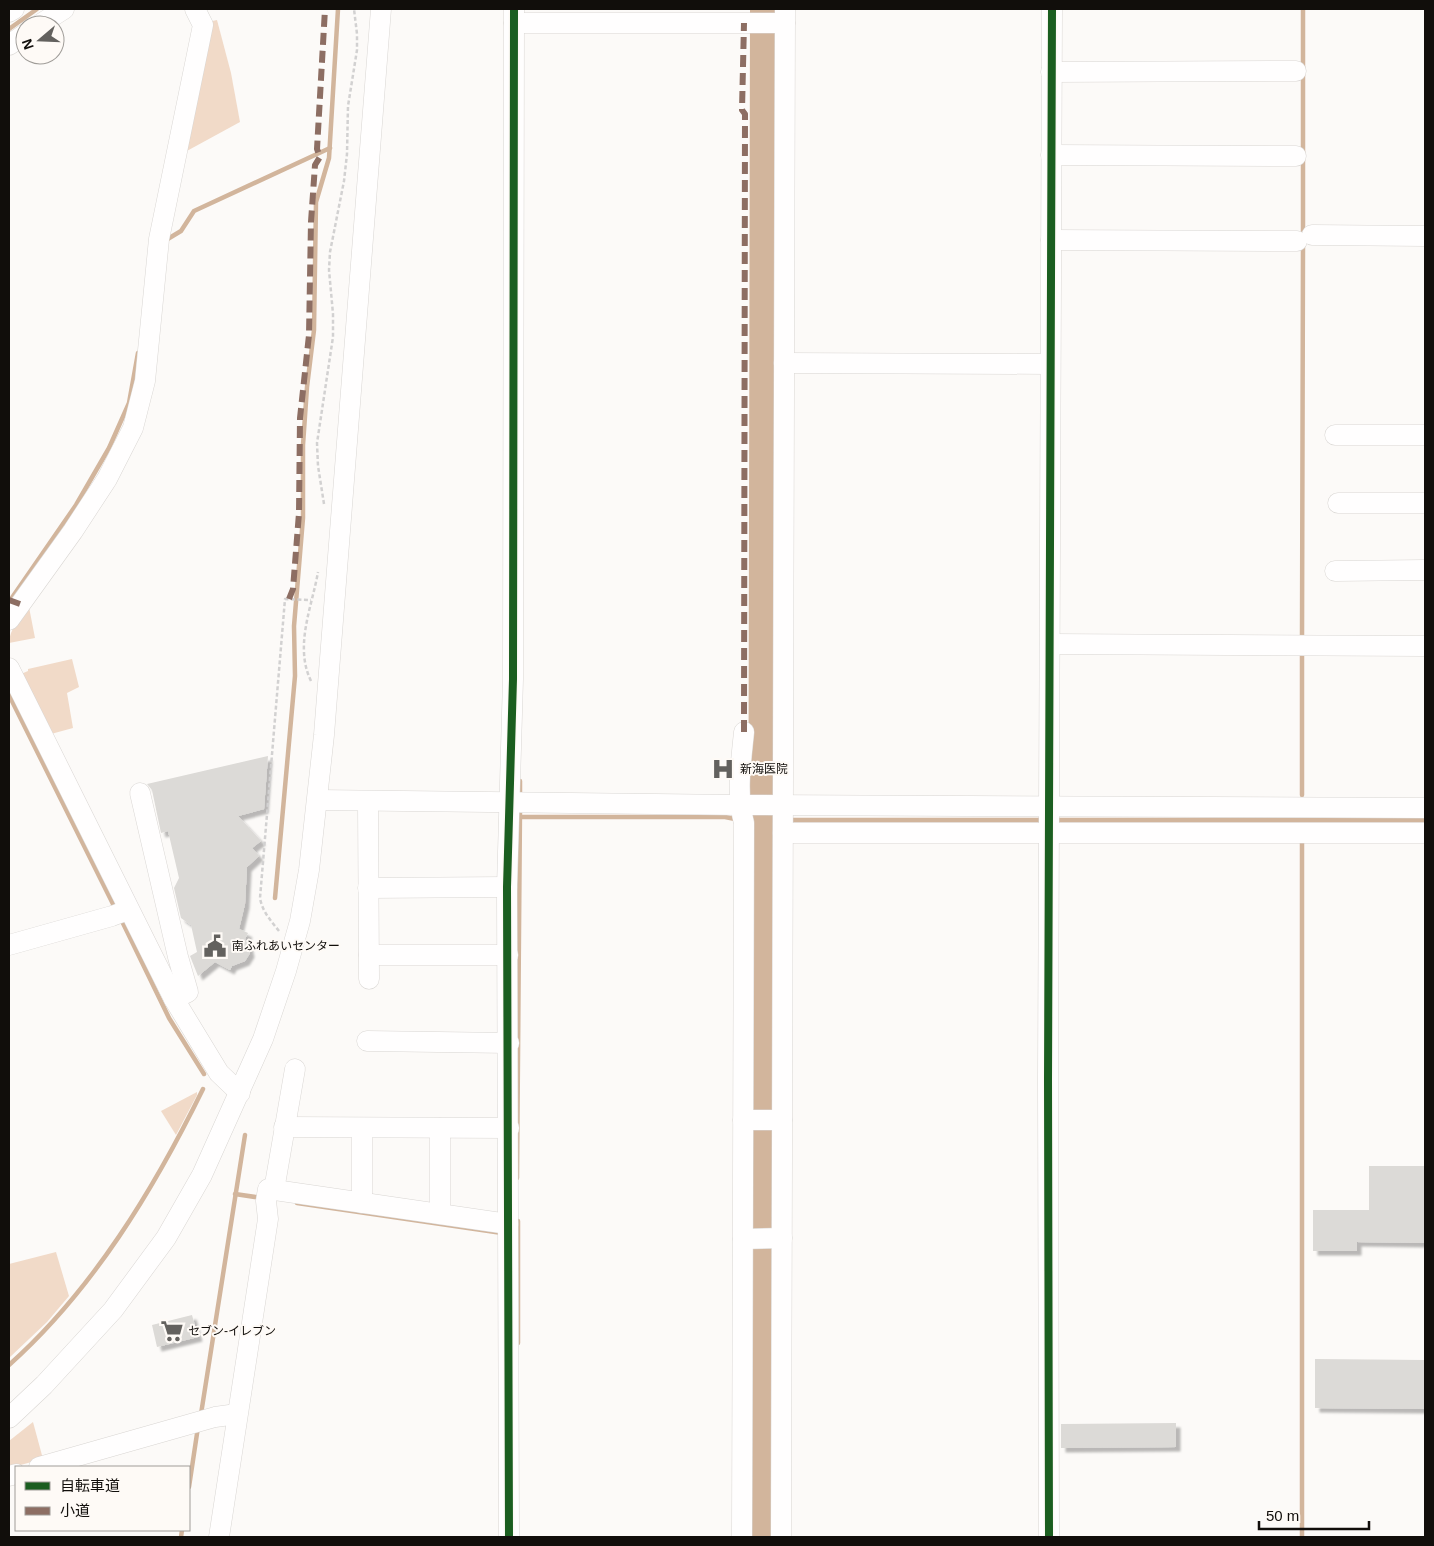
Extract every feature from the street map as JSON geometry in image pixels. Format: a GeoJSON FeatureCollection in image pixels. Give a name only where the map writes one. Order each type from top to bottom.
{"type":"FeatureCollection","features":[{"type":"Feature","properties":{"kind":"street"},"geometry":{"type":"LineString","coordinates":[[9,12],[14,9]]}},
{"type":"Feature","properties":{"kind":"street"},"geometry":{"type":"LineString","coordinates":[[9,620],[73,531],[107,479],[134,428],[145,381],[159,243],[203,25],[195,9]]}},
{"type":"Feature","properties":{"kind":"street"},"geometry":{"type":"LineString","coordinates":[[9,1418],[44,1385],[113,1310],[166,1238],[202,1175],[263,1039],[300,922],[310,870],[318,800],[381,9]]}},
{"type":"Feature","properties":{"kind":"street"},"geometry":{"type":"LineString","coordinates":[[1049,1537],[1047,824],[1050,644],[1045,364],[1051,240],[1052,9]]}},
{"type":"Feature","properties":{"kind":"street"},"geometry":{"type":"LineString","coordinates":[[509,1537],[509,1043],[507,887],[518,803],[513,680],[519,19],[764,18],[784,363],[777,805],[783,833],[776,1120],[781,1537]]}},
{"type":"Feature","properties":{"kind":"street"},"geometry":{"type":"LineString","coordinates":[[1051,72],[1296,71]]}},
{"type":"Feature","properties":{"kind":"street"},"geometry":{"type":"LineString","coordinates":[[1051,155],[1296,156]]}},
{"type":"Feature","properties":{"kind":"street"},"geometry":{"type":"LineString","coordinates":[[1051,240],[1425,236]]}},
{"type":"Feature","properties":{"kind":"street"},"geometry":{"type":"LineString","coordinates":[[784,363],[1045,364]]}},
{"type":"Feature","properties":{"kind":"street"},"geometry":{"type":"LineString","coordinates":[[1335,435],[1425,435]]}},
{"type":"Feature","properties":{"kind":"street"},"geometry":{"type":"LineString","coordinates":[[1338,503],[1425,502]]}},
{"type":"Feature","properties":{"kind":"street"},"geometry":{"type":"LineString","coordinates":[[1335,571],[1425,570]]}},
{"type":"Feature","properties":{"kind":"street"},"geometry":{"type":"LineString","coordinates":[[1050,644],[1425,646]]}},
{"type":"Feature","properties":{"kind":"street"},"geometry":{"type":"LineString","coordinates":[[9,668],[121,913],[219,1073],[240,1093]]}},
{"type":"Feature","properties":{"kind":"street"},"geometry":{"type":"LineString","coordinates":[[742,1537],[746,1120],[744,732]]}},
{"type":"Feature","properties":{"kind":"street"},"geometry":{"type":"LineString","coordinates":[[140,793],[178,957],[188,992],[174,999]]}},
{"type":"Feature","properties":{"kind":"street"},"geometry":{"type":"LineString","coordinates":[[318,800],[777,805],[1047,824],[1425,833]]}},
{"type":"Feature","properties":{"kind":"street"},"geometry":{"type":"LineString","coordinates":[[368,802],[369,979]]}},
{"type":"Feature","properties":{"kind":"street"},"geometry":{"type":"LineString","coordinates":[[783,833],[1425,808]]}},
{"type":"Feature","properties":{"kind":"street"},"geometry":{"type":"LineString","coordinates":[[368,888],[507,887]]}},
{"type":"Feature","properties":{"kind":"street"},"geometry":{"type":"LineString","coordinates":[[9,945],[121,913]]}},
{"type":"Feature","properties":{"kind":"street"},"geometry":{"type":"LineString","coordinates":[[369,955],[508,955]]}},
{"type":"Feature","properties":{"kind":"street"},"geometry":{"type":"LineString","coordinates":[[367,1041],[509,1043]]}},
{"type":"Feature","properties":{"kind":"street"},"geometry":{"type":"LineString","coordinates":[[219,1537],[268,1219],[269,1195],[294,1069]]}},
{"type":"Feature","properties":{"kind":"street"},"geometry":{"type":"LineString","coordinates":[[746,1120],[776,1120]]}},
{"type":"Feature","properties":{"kind":"street"},"geometry":{"type":"LineString","coordinates":[[284,1127],[508,1128]]}},
{"type":"Feature","properties":{"kind":"street"},"geometry":{"type":"LineString","coordinates":[[362,1128],[362,1203]]}},
{"type":"Feature","properties":{"kind":"street"},"geometry":{"type":"LineString","coordinates":[[440,1128],[440,1214]]}},
{"type":"Feature","properties":{"kind":"street"},"geometry":{"type":"LineString","coordinates":[[269,1195],[362,1203],[440,1214],[508,1230]]}},
{"type":"Feature","properties":{"kind":"street"},"geometry":{"type":"LineString","coordinates":[[745,1239],[776,1238]]}},
{"type":"Feature","properties":{"kind":"street"},"geometry":{"type":"LineString","coordinates":[[43,1466],[215,1417],[237,1414]]}},
{"type":"Feature","properties":{"kind":"path"},"geometry":{"type":"LineString","coordinates":[[323,512],[324,502],[318,466],[317,443],[329,375],[333,338],[329,270],[330,252],[341,199],[347,154],[348,106],[357,50],[354,9]]}},
{"type":"Feature","properties":{"kind":"path"},"geometry":{"type":"LineString","coordinates":[[313,686],[306,664],[304,645],[318,571]]}},
{"type":"Feature","properties":{"kind":"path"},"geometry":{"type":"LineString","coordinates":[[284,936],[267,916],[261,905],[260,898],[285,598],[311,600]]}},
{"type":"Feature","properties":{"kind":"shaded area"},"geometry":{"type":"Polygon","coordinates":[[[217,20],[231,73],[240,122],[185,152],[208,22],[217,20]]]}},
{"type":"Feature","properties":{"kind":"shaded area"},"geometry":{"type":"Polygon","coordinates":[[[29,607],[35,638],[9,643],[13,628],[29,607]]]}},
{"type":"Feature","properties":{"kind":"shaded area"},"geometry":{"type":"Polygon","coordinates":[[[72,659],[79,687],[67,693],[73,728],[51,734],[21,674],[28,671],[28,669],[72,659]]]}},
{"type":"Feature","properties":{"kind":"shaded area"},"geometry":{"type":"Polygon","coordinates":[[[197,1092],[197,1095],[176,1135],[161,1111],[197,1092]]]}},
{"type":"Feature","properties":{"kind":"shaded area"},"geometry":{"type":"Polygon","coordinates":[[[56,1252],[69,1296],[47,1322],[9,1358],[9,1264],[56,1252]]]}},
{"type":"Feature","properties":{"kind":"shaded area"},"geometry":{"type":"Polygon","coordinates":[[[33,1422],[43,1459],[9,1468],[9,1441],[33,1422]]]}},
{"type":"Feature","properties":{"kind":"building"},"geometry":{"type":"Polygon","coordinates":[[[268,756],[264,809],[238,816],[261,841],[252,848],[259,856],[247,867],[245,904],[239,929],[248,933],[245,939],[250,953],[245,961],[232,966],[230,970],[215,962],[198,976],[190,956],[197,952],[191,925],[181,918],[174,888],[179,878],[168,831],[161,833],[152,790],[147,784],[268,756]]]}},
{"type":"Feature","properties":{"kind":"building"},"geometry":{"type":"Polygon","coordinates":[[[1369,1166],[1425,1166],[1425,1243],[1357,1242],[1357,1251],[1313,1251],[1313,1210],[1369,1210],[1369,1166]]]}},
{"type":"Feature","properties":{"kind":"building"},"geometry":{"type":"Polygon","coordinates":[[[192,1315],[198,1337],[157,1347],[152,1325],[192,1315]]]}},
{"type":"Feature","properties":{"kind":"building"},"geometry":{"type":"Polygon","coordinates":[[[1315,1359],[1425,1360],[1425,1409],[1315,1408],[1315,1359]]]}},
{"type":"Feature","properties":{"kind":"building"},"geometry":{"type":"Polygon","coordinates":[[[1176,1423],[1176,1447],[1061,1448],[1061,1424],[1176,1423]]]}},
{"type":"Feature","properties":{"kind":"waterway"},"geometry":{"type":"LineString","coordinates":[[9,29],[37,9]]}},
{"type":"Feature","properties":{"kind":"waterway"},"geometry":{"type":"LineString","coordinates":[[275,898],[295,676],[294,626],[303,518],[303,445],[307,387],[314,330],[316,202],[329,158],[338,9]]}},
{"type":"Feature","properties":{"kind":"waterway"},"geometry":{"type":"LineString","coordinates":[[760,1537],[763,9]]}},
{"type":"Feature","properties":{"kind":"waterway"},"geometry":{"type":"LineString","coordinates":[[1303,9],[1303,237]]}},
{"type":"Feature","properties":{"kind":"waterway"},"geometry":{"type":"LineString","coordinates":[[166,240],[181,231],[194,211],[330,148]]}},
{"type":"Feature","properties":{"kind":"waterway"},"geometry":{"type":"LineString","coordinates":[[1302,639],[1303,244]]}},
{"type":"Feature","properties":{"kind":"waterway"},"geometry":{"type":"LineString","coordinates":[[9,602],[76,505],[109,448],[129,403],[138,353]]}},
{"type":"Feature","properties":{"kind":"waterway"},"geometry":{"type":"LineString","coordinates":[[1302,649],[1302,795]]}},
{"type":"Feature","properties":{"kind":"waterway"},"geometry":{"type":"LineString","coordinates":[[9,695],[115,908]]}},
{"type":"Feature","properties":{"kind":"waterway"},"geometry":{"type":"LineString","coordinates":[[520,781],[520,798]]}},
{"type":"Feature","properties":{"kind":"waterway"},"geometry":{"type":"LineString","coordinates":[[517,1178],[520,809]]}},
{"type":"Feature","properties":{"kind":"waterway"},"geometry":{"type":"LineString","coordinates":[[520,817],[725,817],[735,819]]}},
{"type":"Feature","properties":{"kind":"waterway"},"geometry":{"type":"LineString","coordinates":[[750,819],[761,819]]}},
{"type":"Feature","properties":{"kind":"waterway"},"geometry":{"type":"LineString","coordinates":[[791,820],[1045,820]]}},
{"type":"Feature","properties":{"kind":"waterway"},"geometry":{"type":"LineString","coordinates":[[1055,820],[1425,820]]}},
{"type":"Feature","properties":{"kind":"waterway"},"geometry":{"type":"LineString","coordinates":[[761,823],[769,823]]}},
{"type":"Feature","properties":{"kind":"waterway"},"geometry":{"type":"LineString","coordinates":[[1302,843],[1302,1537]]}},
{"type":"Feature","properties":{"kind":"waterway"},"geometry":{"type":"LineString","coordinates":[[120,917],[169,1018],[204,1074]]}},
{"type":"Feature","properties":{"kind":"waterway"},"geometry":{"type":"LineString","coordinates":[[9,1365],[68,1304],[119,1236],[164,1164],[203,1089]]}},
{"type":"Feature","properties":{"kind":"waterway"},"geometry":{"type":"LineString","coordinates":[[201,1414],[245,1135]]}},
{"type":"Feature","properties":{"kind":"waterway"},"geometry":{"type":"LineString","coordinates":[[235,1194],[262,1198]]}},
{"type":"Feature","properties":{"kind":"waterway"},"geometry":{"type":"LineString","coordinates":[[297,1203],[502,1233]]}},
{"type":"Feature","properties":{"kind":"waterway"},"geometry":{"type":"LineString","coordinates":[[518,1221],[518,1343]]}},
{"type":"Feature","properties":{"kind":"waterway"},"geometry":{"type":"LineString","coordinates":[[190,1480],[198,1427]]}},
{"type":"Feature","properties":{"kind":"waterway"},"geometry":{"type":"LineString","coordinates":[[181,1537],[182,1531]]}},
{"type":"Feature","properties":{"kind":"marked path"},"geometry":{"type":"LineString","coordinates":[[289,599],[293,589],[299,513],[300,418],[309,335],[311,222],[315,165],[320,157],[317,149],[325,9]]}},
{"type":"Feature","properties":{"kind":"marked path"},"geometry":{"type":"LineString","coordinates":[[744,23],[742,110],[745,114],[744,732]]}},
{"type":"Feature","properties":{"kind":"marked path"},"geometry":{"type":"LineString","coordinates":[[9,600],[20,604]]}},
{"type":"Feature","properties":{"kind":"cycle path"},"geometry":{"type":"LineString","coordinates":[[509,1537],[507,887],[513,679],[514,9]]}},
{"type":"Feature","properties":{"kind":"cycle path"},"geometry":{"type":"LineString","coordinates":[[1049,1537],[1048,1079],[1052,9]]}},
{"type":"Feature","properties":{"kind":"place","name":"新海医院"},"geometry":{"type":"Point","coordinates":[723,769]}},
{"type":"Feature","properties":{"kind":"place","name":"南ふれあいセンター"},"geometry":{"type":"Point","coordinates":[215,946]}},
{"type":"Feature","properties":{"kind":"place","name":"セブン-イレブン"},"geometry":{"type":"Point","coordinates":[172,1331]}}]}
